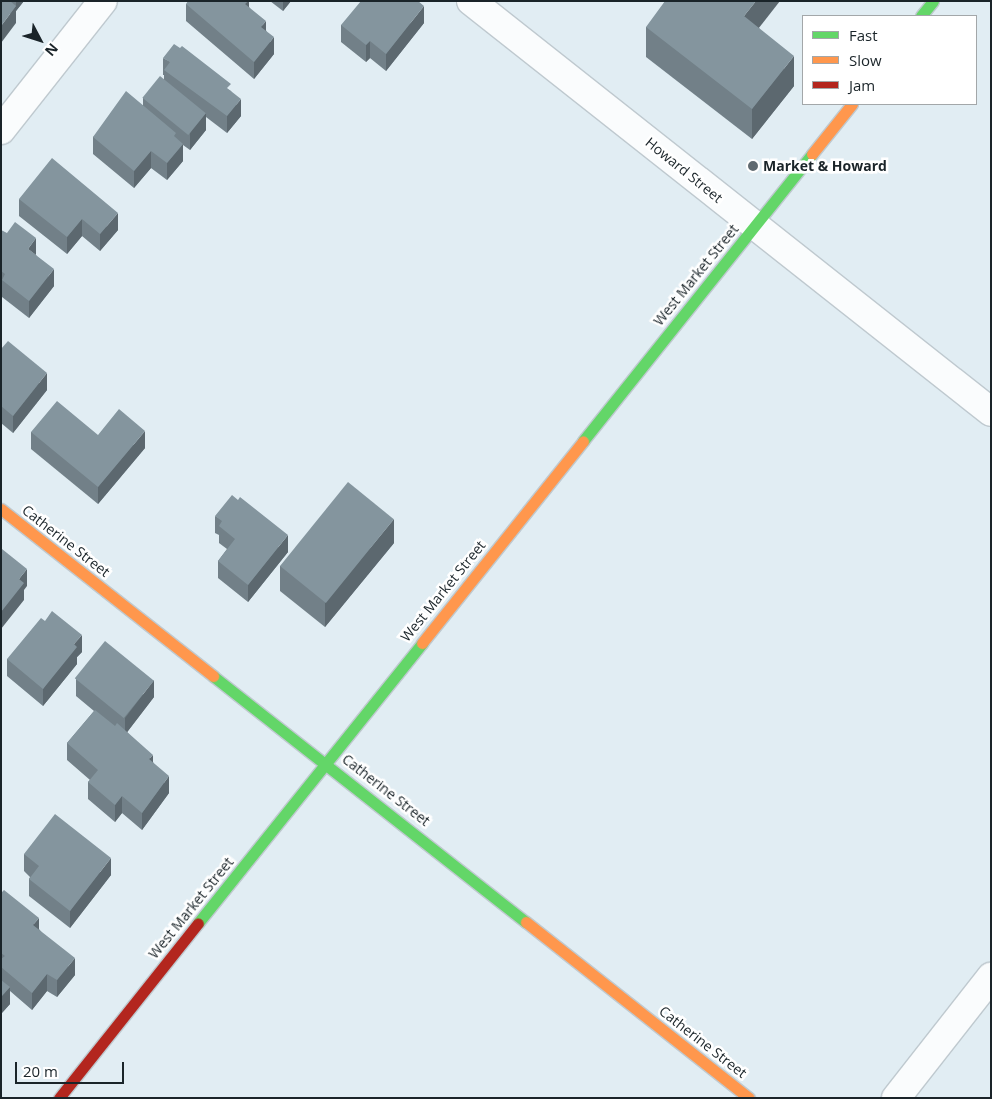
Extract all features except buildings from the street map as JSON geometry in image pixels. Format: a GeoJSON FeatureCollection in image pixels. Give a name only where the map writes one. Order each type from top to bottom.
{"type":"FeatureCollection","features":[{"type":"Feature","properties":{"kind":"street"},"geometry":{"type":"LineString","coordinates":[[1,130],[103,1]]}},
{"type":"Feature","properties":{"kind":"street","name":"Howard Street"},"geometry":{"type":"LineString","coordinates":[[471,1],[754,227],[991,412]]}},
{"type":"Feature","properties":{"kind":"street"},"geometry":{"type":"LineString","coordinates":[[922,15],[933,1]]}},
{"type":"Feature","properties":{"kind":"street","name":"West Market Street"},"geometry":{"type":"LineString","coordinates":[[59,1098],[851,105]]}},
{"type":"Feature","properties":{"kind":"street","name":"Catherine Street"},"geometry":{"type":"LineString","coordinates":[[1,509],[326,761],[749,1098]]}},
{"type":"Feature","properties":{"kind":"street"},"geometry":{"type":"LineString","coordinates":[[896,1098],[991,977]]}},
{"type":"Feature","properties":{"kind":"traffic: fast"},"geometry":{"type":"LineString","coordinates":[[922,15],[933,1]]}},
{"type":"Feature","properties":{"kind":"traffic: fast"},"geometry":{"type":"LineString","coordinates":[[583,441],[812,154]]}},
{"type":"Feature","properties":{"kind":"traffic: fast"},"geometry":{"type":"LineString","coordinates":[[198,923],[422,643]]}},
{"type":"Feature","properties":{"kind":"traffic: fast"},"geometry":{"type":"LineString","coordinates":[[213,676],[526,922]]}},
{"type":"Feature","properties":{"kind":"traffic: slow"},"geometry":{"type":"LineString","coordinates":[[812,154],[851,105]]}},
{"type":"Feature","properties":{"kind":"traffic: slow"},"geometry":{"type":"LineString","coordinates":[[422,643],[583,441]]}},
{"type":"Feature","properties":{"kind":"traffic: slow"},"geometry":{"type":"LineString","coordinates":[[1,509],[213,676]]}},
{"type":"Feature","properties":{"kind":"traffic: slow"},"geometry":{"type":"LineString","coordinates":[[526,922],[749,1098]]}},
{"type":"Feature","properties":{"kind":"traffic: jam"},"geometry":{"type":"LineString","coordinates":[[59,1098],[198,923]]}},
{"type":"Feature","properties":{"kind":"place","name":"Market & Howard"},"geometry":{"type":"Point","coordinates":[753,166]}}]}
